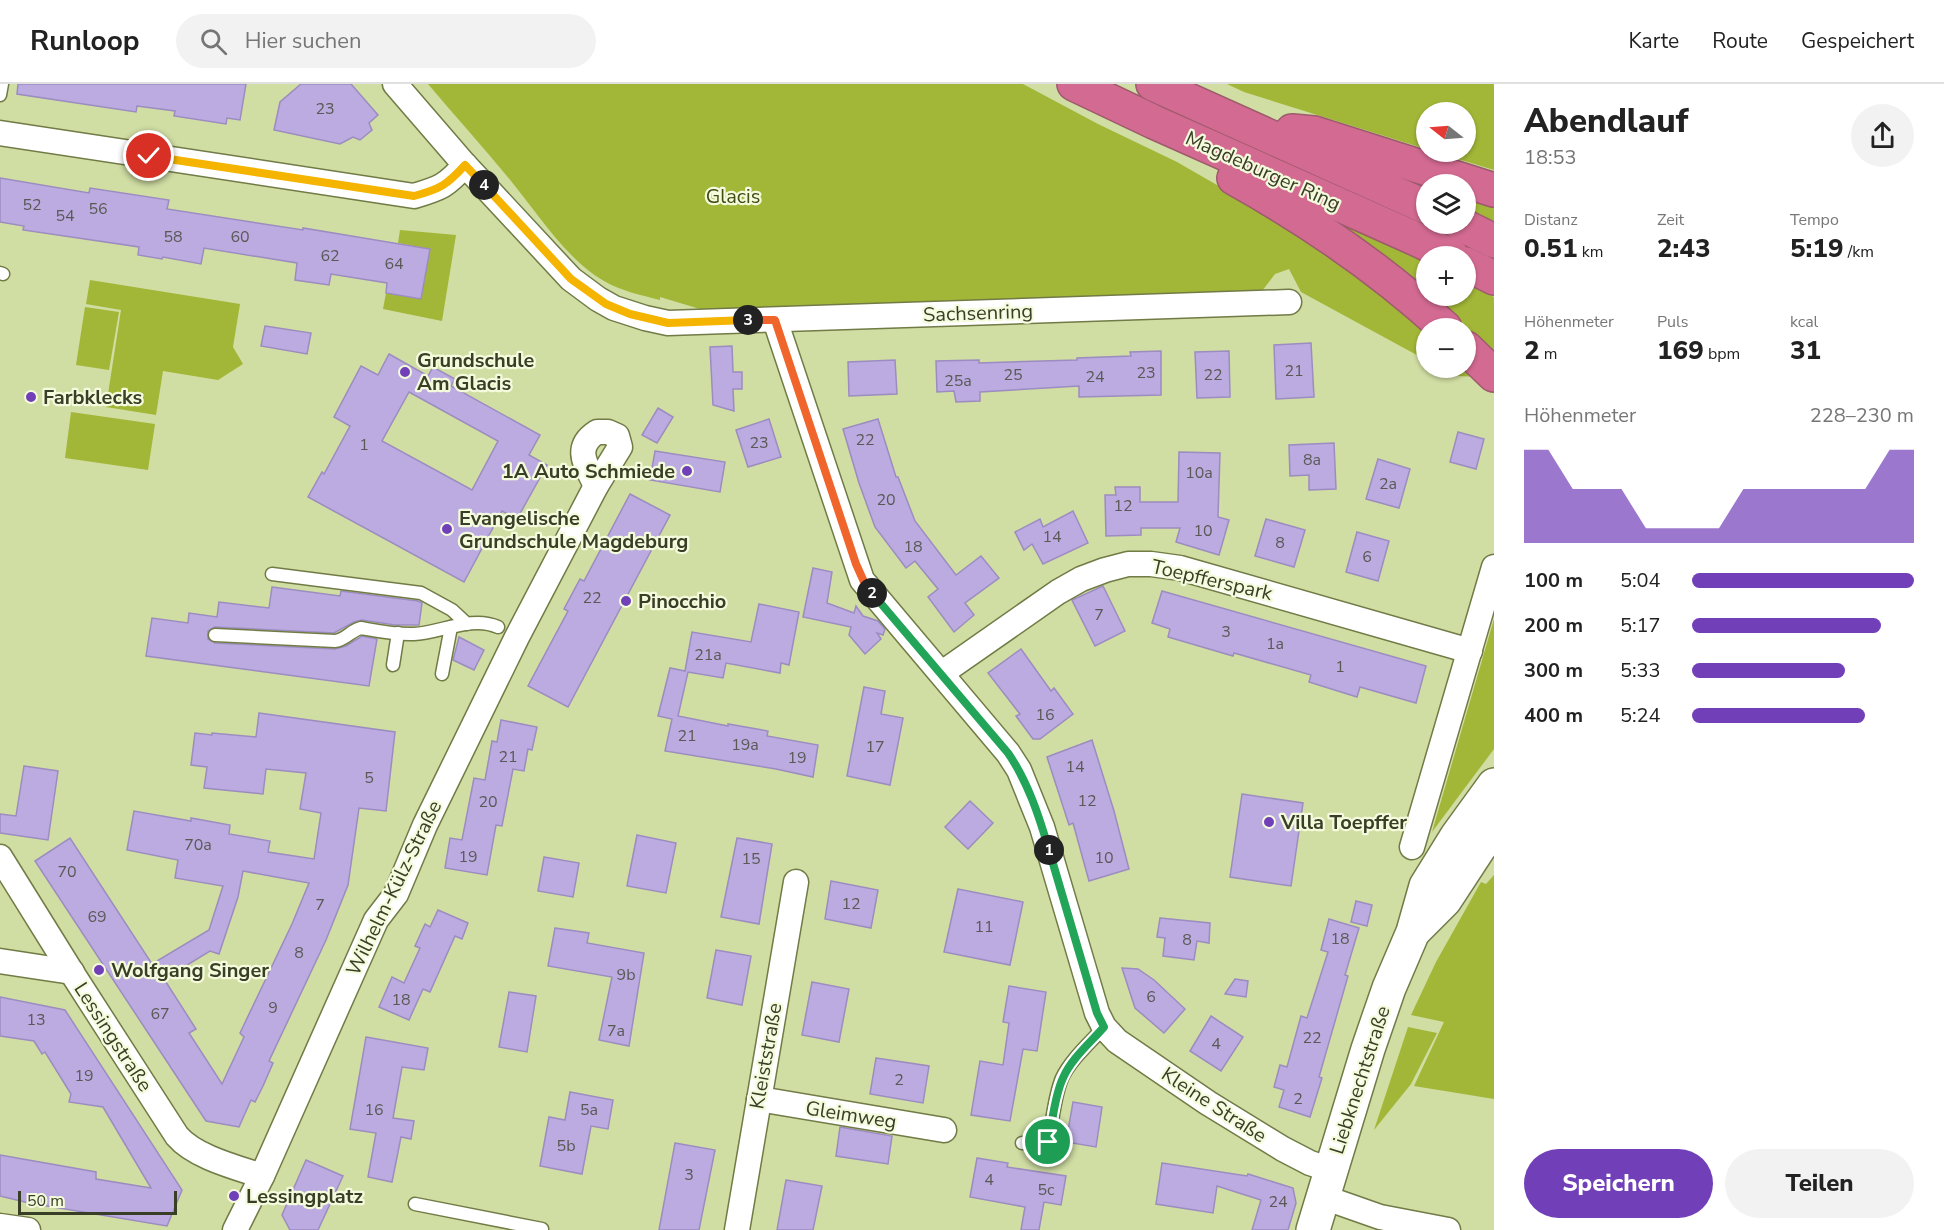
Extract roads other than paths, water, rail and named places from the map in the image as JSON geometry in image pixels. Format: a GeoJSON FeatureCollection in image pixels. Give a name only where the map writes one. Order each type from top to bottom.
{"type":"FeatureCollection","features":[{"type":"Feature","properties":{"kind":"highway","name":"Magdeburger Ring"},"geometry":{"type":"LineString","coordinates":[[1074,84],[1431,246]]}},
{"type":"Feature","properties":{"kind":"highway","name":"Magdeburger Ring"},"geometry":{"type":"LineString","coordinates":[[1153,84],[1416,202]]}},
{"type":"Feature","properties":{"kind":"highway"},"geometry":{"type":"LineString","coordinates":[[1154,122],[1224,173],[1297,215],[1331,238],[1433,318]]}},
{"type":"Feature","properties":{"kind":"highway"},"geometry":{"type":"LineString","coordinates":[[1248,126],[1314,133],[1494,190]]}},
{"type":"Feature","properties":{"kind":"highway"},"geometry":{"type":"LineString","coordinates":[[1476,232],[1494,241]]}},
{"type":"Feature","properties":{"kind":"highway"},"geometry":{"type":"LineString","coordinates":[[1476,269],[1494,279]]}},
{"type":"Feature","properties":{"kind":"highway"},"geometry":{"type":"LineString","coordinates":[[1476,358],[1494,375]]}},
{"type":"Feature","properties":{"kind":"main road","name":"Liebknechtstraße"},"geometry":{"type":"LineString","coordinates":[[1313,1230],[1389,988],[1413,932],[1426,886],[1457,836],[1494,785]]}},
{"type":"Feature","properties":{"kind":"main road","name":"Liebknechtstraße"},"geometry":{"type":"LineString","coordinates":[[1413,932],[1444,900],[1494,828]]}},
{"type":"Feature","properties":{"kind":"street","name":"Sachsenring"},"geometry":{"type":"LineString","coordinates":[[395,84],[465,165],[571,279],[614,308],[645,318],[668,323],[1288,302]]}},
{"type":"Feature","properties":{"kind":"street"},"geometry":{"type":"LineString","coordinates":[[0,133],[414,196],[440,189],[465,165]]}},
{"type":"Feature","properties":{"kind":"street","name":"Kleine Straße"},"geometry":{"type":"LineString","coordinates":[[775,320],[859,574],[1008,753],[1019,770],[1042,827],[1097,1013],[1104,1027],[1124,1046],[1254,1133],[1310,1163],[1327,1184],[1380,1217],[1448,1230]]}},
{"type":"Feature","properties":{"kind":"street","name":"Wilhelm-Külz-Straße"},"geometry":{"type":"LineString","coordinates":[[235,1230],[262,1176],[376,920],[396,894],[425,825],[517,637],[596,486]]}},
{"type":"Feature","properties":{"kind":"street","name":"Toepfferspark"},"geometry":{"type":"LineString","coordinates":[[942,673],[1058,592],[1092,574],[1128,564],[1180,568],[1470,651]]}},
{"type":"Feature","properties":{"kind":"street"},"geometry":{"type":"LineString","coordinates":[[1412,847],[1494,567]]}},
{"type":"Feature","properties":{"kind":"street","name":"Lessingstraße"},"geometry":{"type":"LineString","coordinates":[[0,856],[182,1141],[199,1153],[262,1176]]}},
{"type":"Feature","properties":{"kind":"street","name":"Kleiststraße"},"geometry":{"type":"LineString","coordinates":[[736,1230],[796,882]]}},
{"type":"Feature","properties":{"kind":"street"},"geometry":{"type":"LineString","coordinates":[[0,961],[72,972]]}},
{"type":"Feature","properties":{"kind":"street","name":"Gleimweg"},"geometry":{"type":"LineString","coordinates":[[759,1100],[944,1130]]}},
{"type":"Feature","properties":{"kind":"street"},"geometry":{"type":"LineString","coordinates":[[0,1226],[28,1230]]}},
{"type":"Feature","properties":{"kind":"lane"},"geometry":{"type":"LineString","coordinates":[[0,95],[2,84]]}},
{"type":"Feature","properties":{"kind":"lane"},"geometry":{"type":"LineString","coordinates":[[272,574],[421,593],[452,610],[467,624]]}},
{"type":"Feature","properties":{"kind":"lane"},"geometry":{"type":"LineString","coordinates":[[214,635],[335,641],[343,639],[359,628],[416,634],[467,624],[483,623],[498,627]]}},
{"type":"Feature","properties":{"kind":"lane"},"geometry":{"type":"LineString","coordinates":[[442,674],[451,627]]}},
{"type":"Feature","properties":{"kind":"lane"},"geometry":{"type":"LineString","coordinates":[[393,665],[398,633]]}},
{"type":"Feature","properties":{"kind":"lane"},"geometry":{"type":"LineString","coordinates":[[1022,1143],[1043,1144],[1048,1142],[1063,1076],[1104,1027]]}},
{"type":"Feature","properties":{"kind":"lane"},"geometry":{"type":"LineString","coordinates":[[415,1204],[512,1227],[542,1229]]}},
{"type":"Feature","properties":{"kind":"place","name":"Grundschule Am Glacis"},"geometry":{"type":"Point","coordinates":[405,372]}},
{"type":"Feature","properties":{"kind":"place","name":"Farbklecks"},"geometry":{"type":"Point","coordinates":[31,397]}},
{"type":"Feature","properties":{"kind":"place","name":"1A Auto Schmiede"},"geometry":{"type":"Point","coordinates":[687,471]}},
{"type":"Feature","properties":{"kind":"place","name":"Evangelische Grundschule Magdeburg"},"geometry":{"type":"Point","coordinates":[447,529]}},
{"type":"Feature","properties":{"kind":"place","name":"Pinocchio"},"geometry":{"type":"Point","coordinates":[626,601]}},
{"type":"Feature","properties":{"kind":"place","name":"Villa Toepffer"},"geometry":{"type":"Point","coordinates":[1269,822]}},
{"type":"Feature","properties":{"kind":"place","name":"Wolfgang Singer"},"geometry":{"type":"Point","coordinates":[99,970]}},
{"type":"Feature","properties":{"kind":"place","name":"Lessingplatz"},"geometry":{"type":"Point","coordinates":[234,1196]}},
{"type":"Feature","properties":{"kind":"park label","name":"Glacis"},"geometry":{"type":"Point","coordinates":[733,196]}}]}
